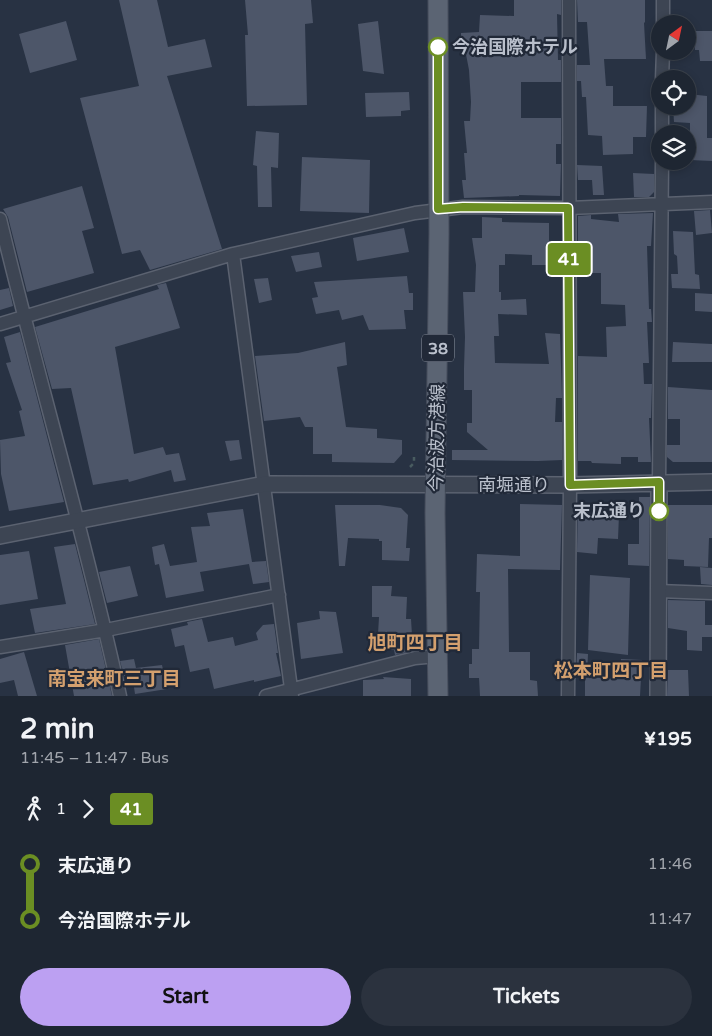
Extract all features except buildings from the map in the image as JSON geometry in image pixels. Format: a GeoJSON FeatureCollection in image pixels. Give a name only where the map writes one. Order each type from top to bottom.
{"type":"FeatureCollection","features":[{"type":"Feature","properties":{"kind":"main road","name":"今治波方港線"},"geometry":{"type":"LineString","coordinates":[[438,0],[437,486],[435,513],[438,696]]}},
{"type":"Feature","properties":{"kind":"street"},"geometry":{"type":"LineString","coordinates":[[568,696],[570,485],[569,0]]}},
{"type":"Feature","properties":{"kind":"street"},"geometry":{"type":"LineString","coordinates":[[663,0],[663,15]]}},
{"type":"Feature","properties":{"kind":"street"},"geometry":{"type":"LineString","coordinates":[[658,696],[662,170]]}},
{"type":"Feature","properties":{"kind":"street"},"geometry":{"type":"LineString","coordinates":[[0,324],[233,254],[438,209],[463,207],[568,208],[712,202]]}},
{"type":"Feature","properties":{"kind":"street"},"geometry":{"type":"LineString","coordinates":[[0,219],[23,316],[106,630],[120,696]]}},
{"type":"Feature","properties":{"kind":"street"},"geometry":{"type":"LineString","coordinates":[[233,254],[292,693]]}},
{"type":"Feature","properties":{"kind":"street","name":"南堀通り"},"geometry":{"type":"LineString","coordinates":[[0,536],[265,484],[437,486],[712,482]]}},
{"type":"Feature","properties":{"kind":"street"},"geometry":{"type":"LineString","coordinates":[[658,591],[712,593]]}},
{"type":"Feature","properties":{"kind":"street"},"geometry":{"type":"LineString","coordinates":[[0,647],[106,630],[279,594]]}},
{"type":"Feature","properties":{"kind":"street"},"geometry":{"type":"LineString","coordinates":[[266,696],[292,693],[415,658],[438,656]]}},
{"type":"Feature","properties":{"kind":"path"},"geometry":{"type":"LineString","coordinates":[[410,468],[414,463],[414,457]]}},
{"type":"Feature","properties":{"kind":"bus line","name":"41"},"geometry":{"type":"LineString","coordinates":[[438,47],[438,209],[463,207],[568,208],[570,485],[659,482],[659,511]]}},
{"type":"Feature","properties":{"kind":"place","name":"今治国際ホテル"},"geometry":{"type":"Point","coordinates":[438,47]}},
{"type":"Feature","properties":{"kind":"place","name":"末広通り"},"geometry":{"type":"Point","coordinates":[659,511]}},
{"type":"Feature","properties":{"kind":"district","name":"旭町四丁目"},"geometry":{"type":"Point","coordinates":[415,642]}},
{"type":"Feature","properties":{"kind":"district","name":"松本町四丁目"},"geometry":{"type":"Point","coordinates":[611,670]}},
{"type":"Feature","properties":{"kind":"district","name":"南宝来町三丁目"},"geometry":{"type":"Point","coordinates":[114,678]}}]}
